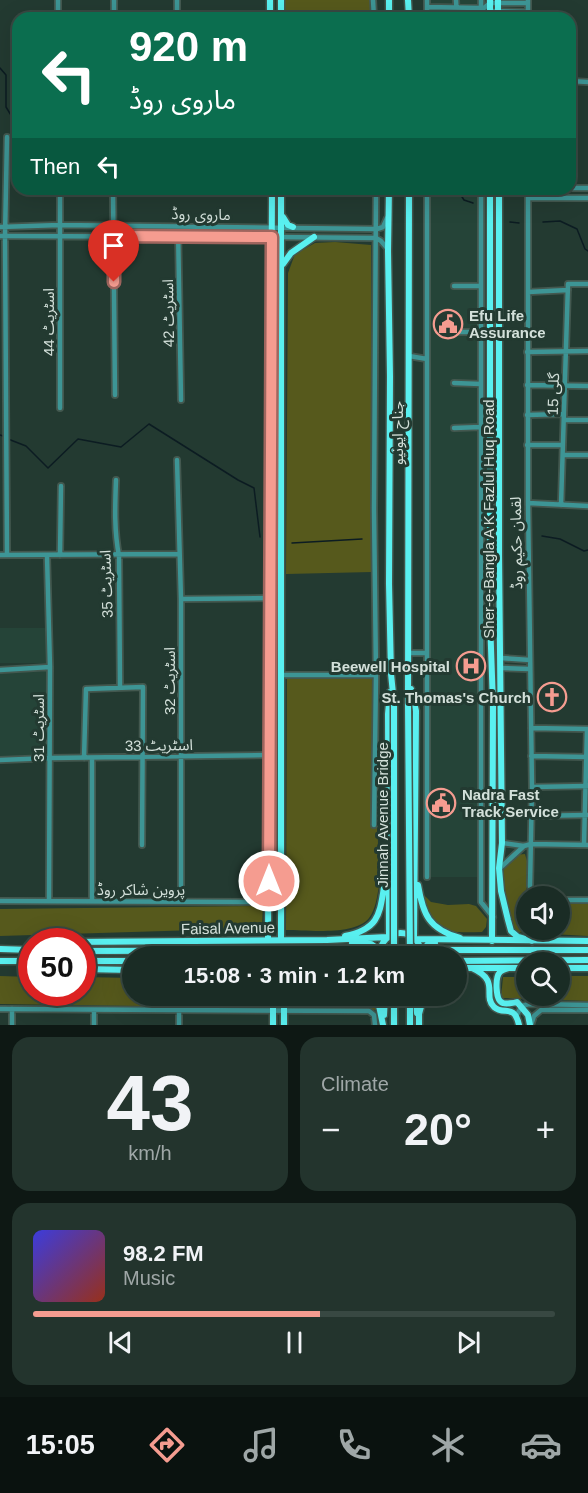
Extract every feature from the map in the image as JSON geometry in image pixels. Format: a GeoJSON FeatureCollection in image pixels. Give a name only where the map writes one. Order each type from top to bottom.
{"type":"FeatureCollection","features":[{"type":"Feature","properties":{"kind":"main road"},"geometry":{"type":"LineString","coordinates":[[268,940],[272,195]]}},
{"type":"Feature","properties":{"kind":"main road"},"geometry":{"type":"LineString","coordinates":[[281,940],[282,195]]}},
{"type":"Feature","properties":{"kind":"main road","name":"جناح ایونیو"},"geometry":{"type":"LineString","coordinates":[[389,195],[391,672]]}},
{"type":"Feature","properties":{"kind":"main road","name":"جناح ایونیو"},"geometry":{"type":"LineString","coordinates":[[407,677],[409,195]]}},
{"type":"Feature","properties":{"kind":"main road","name":"Sher-e-Bangla A K Fazlul Huq Road"},"geometry":{"type":"LineString","coordinates":[[490,195],[492,940]]}},
{"type":"Feature","properties":{"kind":"main road","name":"Sher-e-Bangla A K Fazlul Huq Road"},"geometry":{"type":"LineString","coordinates":[[499,195],[501,891],[511,931],[518,937],[532,941]]}},
{"type":"Feature","properties":{"kind":"main road"},"geometry":{"type":"LineString","coordinates":[[282,211],[285,222],[293,227]]}},
{"type":"Feature","properties":{"kind":"main road"},"geometry":{"type":"LineString","coordinates":[[282,266],[291,253],[314,237]]}},
{"type":"Feature","properties":{"kind":"main road"},"geometry":{"type":"LineString","coordinates":[[490,367],[499,368]]}},
{"type":"Feature","properties":{"kind":"main road"},"geometry":{"type":"LineString","coordinates":[[481,620],[500,619]]}},
{"type":"Feature","properties":{"kind":"main road"},"geometry":{"type":"LineString","coordinates":[[388,937],[388,714],[391,672]]}},
{"type":"Feature","properties":{"kind":"main road","name":"Jinnah Avenue Bridge"},"geometry":{"type":"LineString","coordinates":[[391,672],[394,703],[394,946]]}},
{"type":"Feature","properties":{"kind":"main road"},"geometry":{"type":"LineString","coordinates":[[407,677],[416,711],[415,938],[420,946]]}},
{"type":"Feature","properties":{"kind":"main road","name":"Jinnah Avenue Bridge"},"geometry":{"type":"LineString","coordinates":[[407,677],[410,946]]}},
{"type":"Feature","properties":{"kind":"main road"},"geometry":{"type":"LineString","coordinates":[[269,720],[281,719]]}},
{"type":"Feature","properties":{"kind":"main road"},"geometry":{"type":"LineString","coordinates":[[327,940],[356,934],[366,930],[374,922],[379,912],[388,864]]}},
{"type":"Feature","properties":{"kind":"main road"},"geometry":{"type":"LineString","coordinates":[[415,867],[419,893],[428,920],[451,936],[468,940]]}},
{"type":"Feature","properties":{"kind":"main road"},"geometry":{"type":"LineString","coordinates":[[380,946],[388,937],[402,933],[415,938],[460,940],[588,941]]}},
{"type":"Feature","properties":{"kind":"main road","name":"Faisal Avenue"},"geometry":{"type":"LineString","coordinates":[[96,942],[327,940],[388,937]]}},
{"type":"Feature","properties":{"kind":"main road"},"geometry":{"type":"LineString","coordinates":[[327,940],[374,946]]}},
{"type":"Feature","properties":{"kind":"main road"},"geometry":{"type":"LineString","coordinates":[[428,946],[428,944],[452,943],[460,940]]}},
{"type":"Feature","properties":{"kind":"main road"},"geometry":{"type":"LineString","coordinates":[[18,950],[2,949],[2,961],[18,961]]}},
{"type":"Feature","properties":{"kind":"main road"},"geometry":{"type":"LineString","coordinates":[[467,953],[588,950]]}},
{"type":"Feature","properties":{"kind":"main road"},"geometry":{"type":"LineString","coordinates":[[96,951],[122,951]]}},
{"type":"Feature","properties":{"kind":"main road"},"geometry":{"type":"LineString","coordinates":[[467,961],[588,960]]}},
{"type":"Feature","properties":{"kind":"main road"},"geometry":{"type":"LineString","coordinates":[[96,961],[122,961]]}},
{"type":"Feature","properties":{"kind":"main road"},"geometry":{"type":"LineString","coordinates":[[469,968],[516,968]]}},
{"type":"Feature","properties":{"kind":"main road"},"geometry":{"type":"LineString","coordinates":[[469,968],[486,977],[497,993],[499,1001],[516,1002]]}},
{"type":"Feature","properties":{"kind":"main road"},"geometry":{"type":"LineString","coordinates":[[509,968],[500,972],[490,1001],[494,1007],[510,1011],[516,1016],[519,1025]]}},
{"type":"Feature","properties":{"kind":"main road"},"geometry":{"type":"LineString","coordinates":[[570,968],[588,968]]}},
{"type":"Feature","properties":{"kind":"main road"},"geometry":{"type":"LineString","coordinates":[[96,969],[122,970]]}},
{"type":"Feature","properties":{"kind":"main road"},"geometry":{"type":"LineString","coordinates":[[273,1006],[273,1025]]}},
{"type":"Feature","properties":{"kind":"main road"},"geometry":{"type":"LineString","coordinates":[[282,1025],[284,1006]]}},
{"type":"Feature","properties":{"kind":"main road"},"geometry":{"type":"LineString","coordinates":[[379,1006],[383,1025]]}},
{"type":"Feature","properties":{"kind":"main road"},"geometry":{"type":"LineString","coordinates":[[383,1025],[384,1006]]}},
{"type":"Feature","properties":{"kind":"main road"},"geometry":{"type":"LineString","coordinates":[[394,1006],[394,1025]]}},
{"type":"Feature","properties":{"kind":"main road"},"geometry":{"type":"LineString","coordinates":[[410,1006],[410,1025]]}},
{"type":"Feature","properties":{"kind":"main road"},"geometry":{"type":"LineString","coordinates":[[417,1006],[419,1025]]}},
{"type":"Feature","properties":{"kind":"main road"},"geometry":{"type":"LineString","coordinates":[[419,1025],[421,1006]]}},
{"type":"Feature","properties":{"kind":"main road"},"geometry":{"type":"LineString","coordinates":[[522,1006],[528,1015],[530,1025]]}},
{"type":"Feature","properties":{"kind":"street"},"geometry":{"type":"LineString","coordinates":[[427,0],[427,12]]}},
{"type":"Feature","properties":{"kind":"street"},"geometry":{"type":"LineString","coordinates":[[456,0],[457,12]]}},
{"type":"Feature","properties":{"kind":"street"},"geometry":{"type":"LineString","coordinates":[[482,0],[488,8]]}},
{"type":"Feature","properties":{"kind":"street"},"geometry":{"type":"LineString","coordinates":[[427,7],[488,8],[498,1],[528,2]]}},
{"type":"Feature","properties":{"kind":"street"},"geometry":{"type":"LineString","coordinates":[[6,555],[2,236],[7,137]]}},
{"type":"Feature","properties":{"kind":"street","name":"اسٹریٹ 44"},"geometry":{"type":"LineString","coordinates":[[60,195],[60,408]]}},
{"type":"Feature","properties":{"kind":"street"},"geometry":{"type":"LineString","coordinates":[[114,195],[115,395]]}},
{"type":"Feature","properties":{"kind":"street"},"geometry":{"type":"LineString","coordinates":[[374,825],[376,195]]}},
{"type":"Feature","properties":{"kind":"street"},"geometry":{"type":"LineString","coordinates":[[427,195],[427,877]]}},
{"type":"Feature","properties":{"kind":"street"},"geometry":{"type":"LineString","coordinates":[[481,195],[481,902],[493,917]]}},
{"type":"Feature","properties":{"kind":"street"},"geometry":{"type":"LineString","coordinates":[[528,198],[588,198]]}},
{"type":"Feature","properties":{"kind":"street","name":"لقمان حکیم روڈ"},"geometry":{"type":"LineString","coordinates":[[528,198],[527,445],[532,787],[530,886]]}},
{"type":"Feature","properties":{"kind":"street"},"geometry":{"type":"LineString","coordinates":[[376,229],[384,226],[390,210]]}},
{"type":"Feature","properties":{"kind":"street","name":"ماروی روڈ"},"geometry":{"type":"LineString","coordinates":[[3,227],[114,225],[376,229]]}},
{"type":"Feature","properties":{"kind":"street","name":"اسٹریٹ 42"},"geometry":{"type":"LineString","coordinates":[[178,226],[181,400]]}},
{"type":"Feature","properties":{"kind":"street","name":"ماروی روڈ"},"geometry":{"type":"LineString","coordinates":[[2,236],[376,238]]}},
{"type":"Feature","properties":{"kind":"street"},"geometry":{"type":"LineString","coordinates":[[376,238],[388,251]]}},
{"type":"Feature","properties":{"kind":"street","name":"گلی 15"},"geometry":{"type":"LineString","coordinates":[[561,505],[568,284],[588,284]]}},
{"type":"Feature","properties":{"kind":"street"},"geometry":{"type":"LineString","coordinates":[[454,286],[481,286]]}},
{"type":"Feature","properties":{"kind":"street"},"geometry":{"type":"LineString","coordinates":[[528,292],[568,290]]}},
{"type":"Feature","properties":{"kind":"street"},"geometry":{"type":"LineString","coordinates":[[454,332],[481,332]]}},
{"type":"Feature","properties":{"kind":"street"},"geometry":{"type":"LineString","coordinates":[[527,352],[588,351]]}},
{"type":"Feature","properties":{"kind":"street"},"geometry":{"type":"LineString","coordinates":[[409,356],[427,359]]}},
{"type":"Feature","properties":{"kind":"street"},"geometry":{"type":"LineString","coordinates":[[481,367],[490,367]]}},
{"type":"Feature","properties":{"kind":"street"},"geometry":{"type":"LineString","coordinates":[[454,383],[481,384]]}},
{"type":"Feature","properties":{"kind":"street"},"geometry":{"type":"LineString","coordinates":[[527,385],[588,386]]}},
{"type":"Feature","properties":{"kind":"street"},"geometry":{"type":"LineString","coordinates":[[527,415],[588,420]]}},
{"type":"Feature","properties":{"kind":"street"},"geometry":{"type":"LineString","coordinates":[[454,428],[481,427]]}},
{"type":"Feature","properties":{"kind":"street"},"geometry":{"type":"LineString","coordinates":[[527,445],[563,445]]}},
{"type":"Feature","properties":{"kind":"street"},"geometry":{"type":"LineString","coordinates":[[563,455],[588,455]]}},
{"type":"Feature","properties":{"kind":"street","name":"اسٹریٹ 32"},"geometry":{"type":"LineString","coordinates":[[177,460],[181,599],[181,901]]}},
{"type":"Feature","properties":{"kind":"street","name":"اسٹریٹ 35"},"geometry":{"type":"LineString","coordinates":[[116,480],[120,687]]}},
{"type":"Feature","properties":{"kind":"street"},"geometry":{"type":"LineString","coordinates":[[60,555],[61,486]]}},
{"type":"Feature","properties":{"kind":"street"},"geometry":{"type":"LineString","coordinates":[[528,503],[588,506]]}},
{"type":"Feature","properties":{"kind":"street"},"geometry":{"type":"LineString","coordinates":[[0,555],[179,554]]}},
{"type":"Feature","properties":{"kind":"street","name":"اسٹریٹ 31"},"geometry":{"type":"LineString","coordinates":[[47,556],[50,667],[49,901]]}},
{"type":"Feature","properties":{"kind":"street"},"geometry":{"type":"LineString","coordinates":[[181,599],[270,598]]}},
{"type":"Feature","properties":{"kind":"street"},"geometry":{"type":"LineString","coordinates":[[408,653],[427,652]]}},
{"type":"Feature","properties":{"kind":"street"},"geometry":{"type":"LineString","coordinates":[[501,658],[530,660]]}},
{"type":"Feature","properties":{"kind":"street"},"geometry":{"type":"LineString","coordinates":[[0,670],[50,667]]}},
{"type":"Feature","properties":{"kind":"street"},"geometry":{"type":"LineString","coordinates":[[501,668],[530,669]]}},
{"type":"Feature","properties":{"kind":"street"},"geometry":{"type":"LineString","coordinates":[[281,675],[391,672]]}},
{"type":"Feature","properties":{"kind":"street"},"geometry":{"type":"LineString","coordinates":[[84,758],[86,689],[142,687],[142,844]]}},
{"type":"Feature","properties":{"kind":"street"},"geometry":{"type":"LineString","coordinates":[[502,843],[524,846],[531,844],[586,845],[587,729],[531,728]]}},
{"type":"Feature","properties":{"kind":"street","name":"اسٹریٹ 33"},"geometry":{"type":"LineString","coordinates":[[0,760],[269,755]]}},
{"type":"Feature","properties":{"kind":"street"},"geometry":{"type":"LineString","coordinates":[[531,756],[587,757]]}},
{"type":"Feature","properties":{"kind":"street"},"geometry":{"type":"LineString","coordinates":[[92,758],[92,901]]}},
{"type":"Feature","properties":{"kind":"street"},"geometry":{"type":"LineString","coordinates":[[532,787],[586,786]]}},
{"type":"Feature","properties":{"kind":"street"},"geometry":{"type":"LineString","coordinates":[[531,816],[586,815]]}},
{"type":"Feature","properties":{"kind":"street"},"geometry":{"type":"LineString","coordinates":[[492,874],[524,846]]}},
{"type":"Feature","properties":{"kind":"street"},"geometry":{"type":"LineString","coordinates":[[570,900],[588,900]]}},
{"type":"Feature","properties":{"kind":"street","name":"پروین شاکر روڈ"},"geometry":{"type":"LineString","coordinates":[[0,901],[281,902]]}},
{"type":"Feature","properties":{"kind":"street"},"geometry":{"type":"LineString","coordinates":[[516,1016],[522,1006]]}},
{"type":"Feature","properties":{"kind":"street"},"geometry":{"type":"LineString","coordinates":[[568,1006],[588,1008]]}},
{"type":"Feature","properties":{"kind":"street"},"geometry":{"type":"LineString","coordinates":[[530,1025],[534,1016],[541,1010],[588,1008]]}},
{"type":"Feature","properties":{"kind":"street"},"geometry":{"type":"LineString","coordinates":[[0,1009],[369,1011],[374,1015],[375,1025]]}},
{"type":"Feature","properties":{"kind":"street"},"geometry":{"type":"LineString","coordinates":[[12,1009],[12,1025]]}},
{"type":"Feature","properties":{"kind":"street"},"geometry":{"type":"LineString","coordinates":[[94,1010],[94,1025]]}},
{"type":"Feature","properties":{"kind":"street"},"geometry":{"type":"LineString","coordinates":[[179,1010],[179,1025]]}},
{"type":"Feature","properties":{"kind":"shaded area"},"geometry":{"type":"Polygon","coordinates":[[[284,0],[371,0],[371,12],[284,12],[284,0]]]}},
{"type":"Feature","properties":{"kind":"shaded area"},"geometry":{"type":"Polygon","coordinates":[[[427,0],[481,0],[481,12],[427,12],[427,0]]]}},
{"type":"Feature","properties":{"kind":"shaded area"},"geometry":{"type":"Polygon","coordinates":[[[427,195],[481,195],[481,877],[427,877],[427,195]]]}},
{"type":"Feature","properties":{"kind":"shaded area"},"geometry":{"type":"Polygon","coordinates":[[[315,243],[371,245],[372,572],[286,574],[288,273],[295,254],[315,243]]]}},
{"type":"Feature","properties":{"kind":"shaded area"},"geometry":{"type":"Polygon","coordinates":[[[0,628],[47,628],[47,663],[0,663],[0,628]]]}},
{"type":"Feature","properties":{"kind":"shaded area"},"geometry":{"type":"Polygon","coordinates":[[[0,669],[46,669],[48,758],[0,759],[0,669]]]}},
{"type":"Feature","properties":{"kind":"shaded area"},"geometry":{"type":"Polygon","coordinates":[[[374,677],[379,886],[375,907],[369,918],[362,924],[342,930],[286,930],[287,679],[374,677]]]}},
{"type":"Feature","properties":{"kind":"shaded area"},"geometry":{"type":"Polygon","coordinates":[[[525,854],[527,861],[527,886],[516,886],[516,932],[509,917],[502,885],[504,863],[514,855],[525,854]]]}},
{"type":"Feature","properties":{"kind":"shaded area"},"geometry":{"type":"Polygon","coordinates":[[[422,893],[431,902],[476,906],[487,919],[486,927],[482,932],[458,932],[441,928],[429,917],[422,893]]]}},
{"type":"Feature","properties":{"kind":"shaded area"},"geometry":{"type":"Polygon","coordinates":[[[570,903],[588,903],[588,936],[570,935],[570,903]]]}},
{"type":"Feature","properties":{"kind":"shaded area"},"geometry":{"type":"Polygon","coordinates":[[[263,906],[262,928],[96,933],[96,928],[18,928],[18,935],[0,936],[0,909],[263,906]]]}},
{"type":"Feature","properties":{"kind":"shaded area"},"geometry":{"type":"Polygon","coordinates":[[[0,976],[18,977],[18,1004],[0,1004],[0,976]]]}},
{"type":"Feature","properties":{"kind":"shaded area"},"geometry":{"type":"Polygon","coordinates":[[[570,976],[588,976],[588,1001],[570,1000],[570,976]]]}},
{"type":"Feature","properties":{"kind":"shaded area"},"geometry":{"type":"Polygon","coordinates":[[[96,977],[122,978],[122,1006],[96,1005],[96,977]]]}},
{"type":"Feature","properties":{"kind":"shaded area"},"geometry":{"type":"Polygon","coordinates":[[[503,977],[516,977],[516,999],[501,998],[503,977]]]}},
{"type":"Feature","properties":{"kind":"shaded area"},"geometry":{"type":"Polygon","coordinates":[[[134,1006],[269,1006],[269,1008],[134,1006]]]}},
{"type":"Feature","properties":{"kind":"shaded area"},"geometry":{"type":"Polygon","coordinates":[[[285,1006],[376,1006],[377,1010],[285,1008],[285,1006]]]}},
{"type":"Feature","properties":{"kind":"waterway"},"geometry":{"type":"LineString","coordinates":[[0,68],[6,75],[6,107],[12,117]]}},
{"type":"Feature","properties":{"kind":"waterway"},"geometry":{"type":"LineString","coordinates":[[461,195],[464,200],[473,203]]}},
{"type":"Feature","properties":{"kind":"waterway"},"geometry":{"type":"LineString","coordinates":[[543,222],[560,221],[577,229],[588,251]]}},
{"type":"Feature","properties":{"kind":"waterway"},"geometry":{"type":"LineString","coordinates":[[510,222],[519,223]]}},
{"type":"Feature","properties":{"kind":"waterway"},"geometry":{"type":"LineString","coordinates":[[8,439],[26,446],[48,468],[78,439],[121,447],[149,424],[254,488],[260,537]]}},
{"type":"Feature","properties":{"kind":"waterway"},"geometry":{"type":"LineString","coordinates":[[542,536],[560,539],[584,551],[588,550]]}},
{"type":"Feature","properties":{"kind":"waterway"},"geometry":{"type":"LineString","coordinates":[[292,543],[362,539]]}},
{"type":"Feature","properties":{"kind":"place","name":"Efu Life Assurance"},"geometry":{"type":"Point","coordinates":[448,324]}},
{"type":"Feature","properties":{"kind":"place","name":"Beewell Hospital"},"geometry":{"type":"Point","coordinates":[471,666]}},
{"type":"Feature","properties":{"kind":"place","name":"St. Thomas's Church"},"geometry":{"type":"Point","coordinates":[552,697]}},
{"type":"Feature","properties":{"kind":"place","name":"Nadra Fast Track Service"},"geometry":{"type":"Point","coordinates":[441,803]}},
{"type":"Feature","properties":{"kind":"route"},"geometry":{"type":"LineString","coordinates":[[114,282],[114,236],[272,237],[269,881]]}}]}
